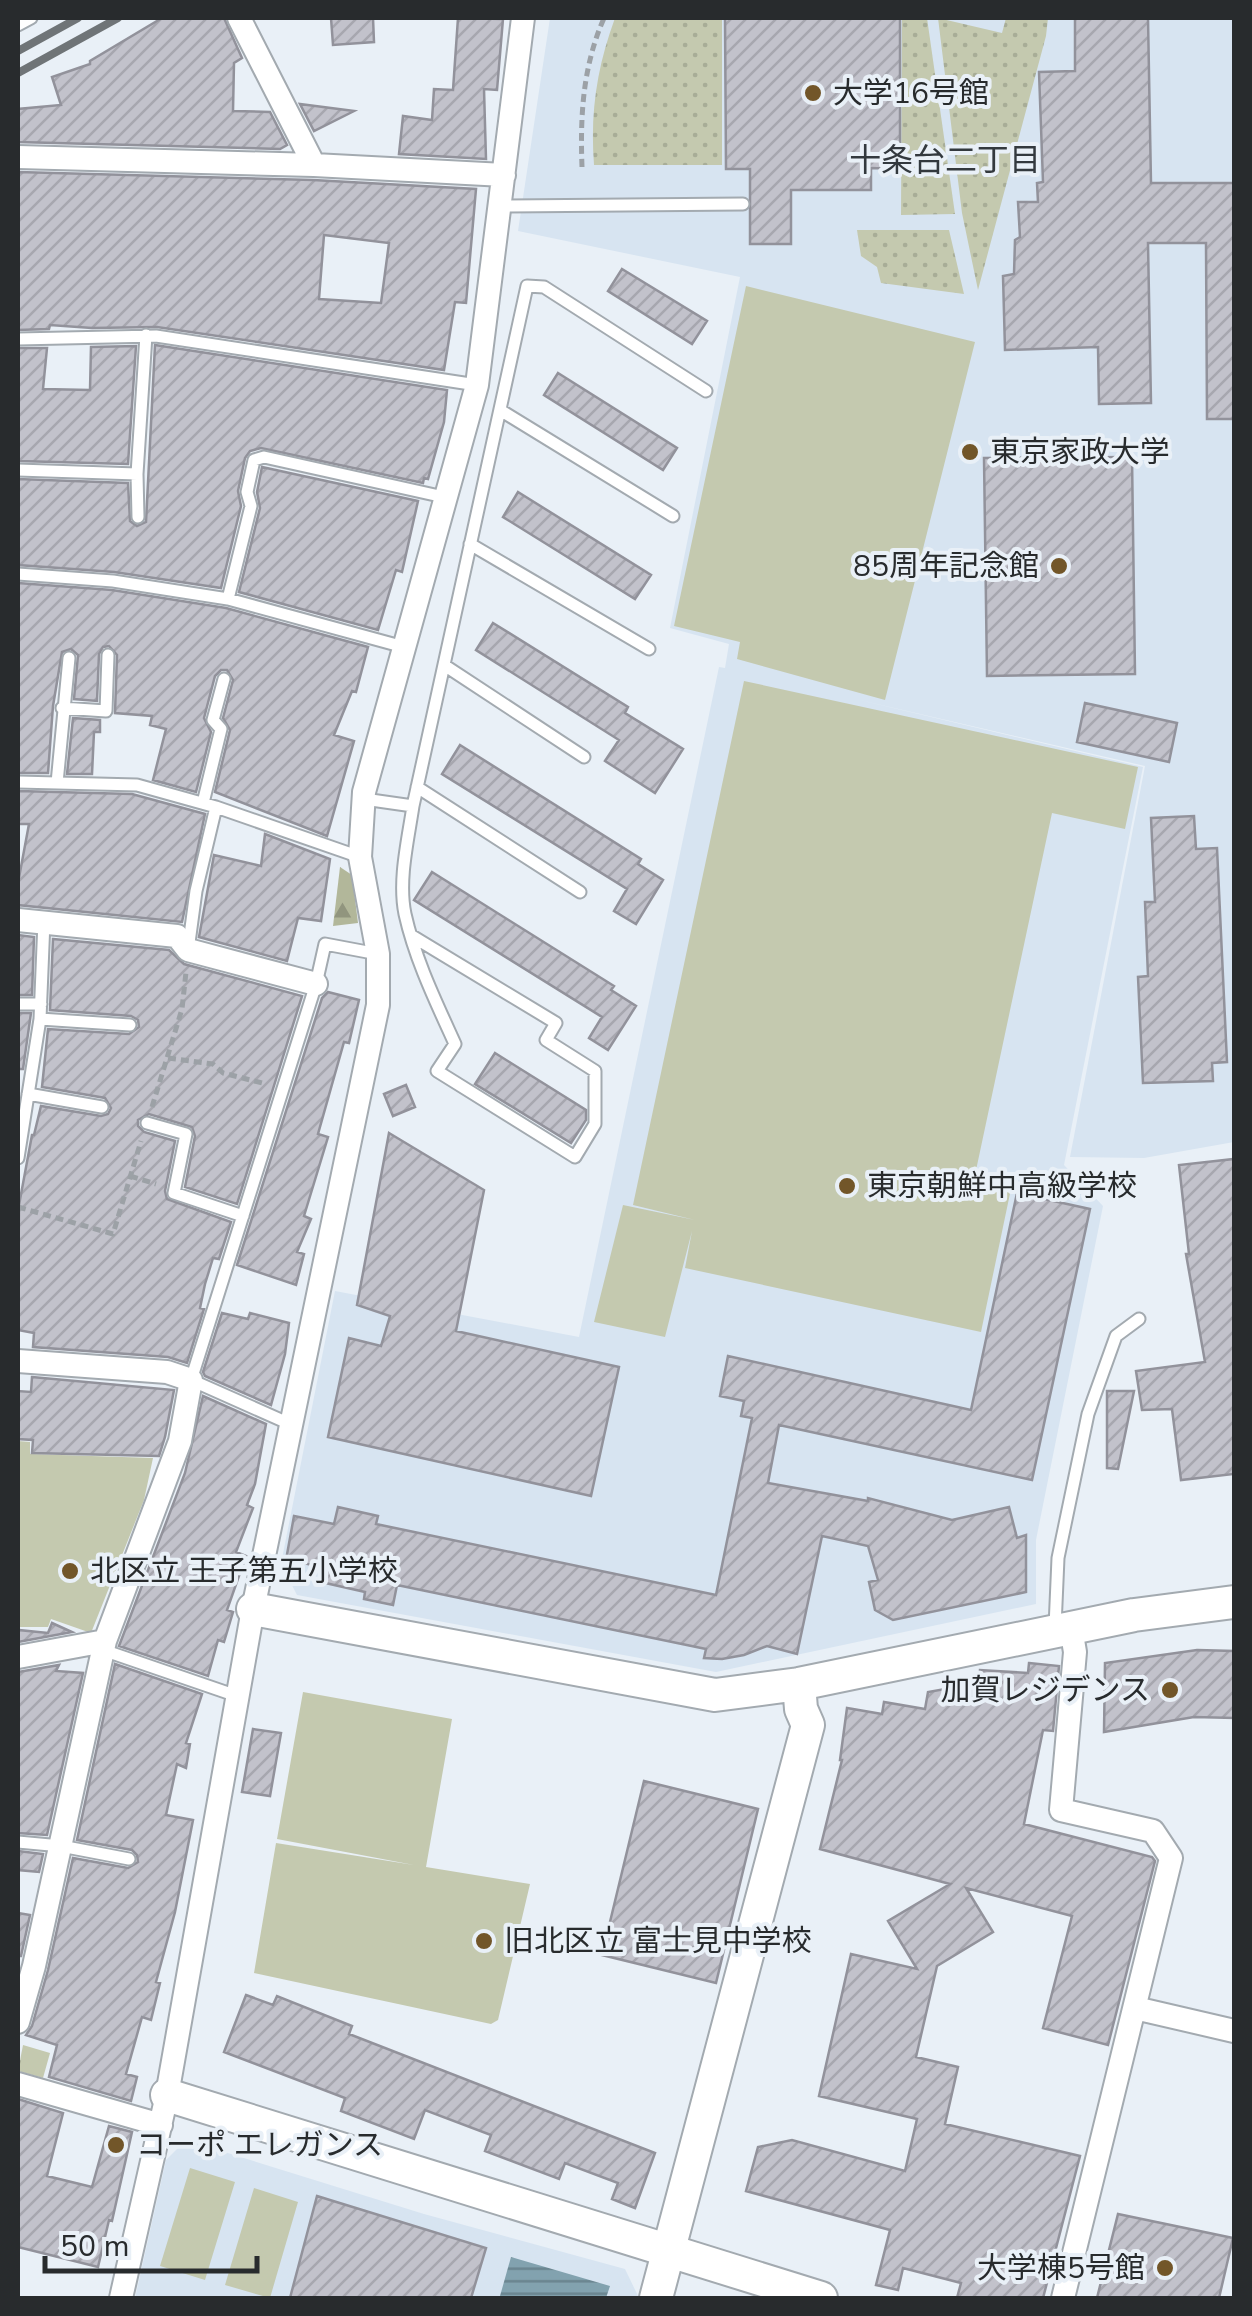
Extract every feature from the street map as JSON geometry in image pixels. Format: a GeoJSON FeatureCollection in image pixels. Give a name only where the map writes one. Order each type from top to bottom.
{"type":"FeatureCollection","features":[{"type":"Feature","properties":{"kind":"street"},"geometry":{"type":"LineString","coordinates":[[240,18],[314,166]]}},
{"type":"Feature","properties":{"kind":"street"},"geometry":{"type":"LineString","coordinates":[[122,2298],[164,2110],[253,1609],[378,1005],[378,954],[360,858],[364,799],[477,385],[523,18]]}},
{"type":"Feature","properties":{"kind":"street"},"geometry":{"type":"LineString","coordinates":[[18,157],[504,175]]}},
{"type":"Feature","properties":{"kind":"street"},"geometry":{"type":"LineString","coordinates":[[18,920],[177,936],[188,950],[316,984]]}},
{"type":"Feature","properties":{"kind":"street"},"geometry":{"type":"LineString","coordinates":[[18,1362],[167,1372],[191,1380],[180,1441],[104,1646],[62,1846],[26,1965],[18,2022]]}},
{"type":"Feature","properties":{"kind":"street"},"geometry":{"type":"LineString","coordinates":[[253,1609],[715,1695],[800,1684],[1134,1615],[1234,1602]]}},
{"type":"Feature","properties":{"kind":"street"},"geometry":{"type":"LineString","coordinates":[[1063,1629],[1075,1652],[1061,1810],[1153,1831],[1171,1858],[1063,2298]]}},
{"type":"Feature","properties":{"kind":"street"},"geometry":{"type":"LineString","coordinates":[[18,1657],[104,1646]]}},
{"type":"Feature","properties":{"kind":"street"},"geometry":{"type":"LineString","coordinates":[[656,2298],[808,1726],[801,1709],[800,1684]]}},
{"type":"Feature","properties":{"kind":"street"},"geometry":{"type":"LineString","coordinates":[[1134,2008],[1234,2031]]}},
{"type":"Feature","properties":{"kind":"street"},"geometry":{"type":"LineString","coordinates":[[18,2084],[164,2110],[668,2250],[822,2298]]}},
{"type":"Feature","properties":{"kind":"lane"},"geometry":{"type":"LineString","coordinates":[[18,25],[31,18]]}},
{"type":"Feature","properties":{"kind":"lane"},"geometry":{"type":"LineString","coordinates":[[500,206],[743,204]]}},
{"type":"Feature","properties":{"kind":"lane"},"geometry":{"type":"LineString","coordinates":[[412,936],[556,1023],[546,1040],[596,1071],[595,1124],[575,1158],[438,1071],[455,1044],[426,981],[404,911],[404,863],[417,787],[527,286],[544,287],[706,391]]}},
{"type":"Feature","properties":{"kind":"lane"},"geometry":{"type":"LineString","coordinates":[[18,339],[146,335],[477,385]]}},
{"type":"Feature","properties":{"kind":"lane"},"geometry":{"type":"LineString","coordinates":[[138,517],[146,335]]}},
{"type":"Feature","properties":{"kind":"lane"},"geometry":{"type":"LineString","coordinates":[[500,410],[673,516]]}},
{"type":"Feature","properties":{"kind":"lane"},"geometry":{"type":"LineString","coordinates":[[228,599],[250,506],[247,492],[254,460],[264,457],[444,497]]}},
{"type":"Feature","properties":{"kind":"lane"},"geometry":{"type":"LineString","coordinates":[[18,470],[137,474]]}},
{"type":"Feature","properties":{"kind":"lane"},"geometry":{"type":"LineString","coordinates":[[470,544],[649,649]]}},
{"type":"Feature","properties":{"kind":"lane"},"geometry":{"type":"LineString","coordinates":[[18,574],[112,580],[228,599],[404,647]]}},
{"type":"Feature","properties":{"kind":"lane"},"geometry":{"type":"LineString","coordinates":[[62,708],[106,711],[108,655]]}},
{"type":"Feature","properties":{"kind":"lane"},"geometry":{"type":"LineString","coordinates":[[57,783],[68,658]]}},
{"type":"Feature","properties":{"kind":"lane"},"geometry":{"type":"LineString","coordinates":[[444,665],[584,757]]}},
{"type":"Feature","properties":{"kind":"lane"},"geometry":{"type":"LineString","coordinates":[[188,950],[221,729],[213,720],[224,680]]}},
{"type":"Feature","properties":{"kind":"lane"},"geometry":{"type":"LineString","coordinates":[[18,782],[137,785],[210,805],[360,858]]}},
{"type":"Feature","properties":{"kind":"lane"},"geometry":{"type":"LineString","coordinates":[[417,787],[580,892]]}},
{"type":"Feature","properties":{"kind":"lane"},"geometry":{"type":"LineString","coordinates":[[364,799],[414,806]]}},
{"type":"Feature","properties":{"kind":"lane"},"geometry":{"type":"LineString","coordinates":[[18,1151],[40,1019],[44,921]]}},
{"type":"Feature","properties":{"kind":"lane"},"geometry":{"type":"LineString","coordinates":[[290,1424],[191,1380],[316,984],[325,944],[378,954]]}},
{"type":"Feature","properties":{"kind":"lane"},"geometry":{"type":"LineString","coordinates":[[18,1004],[41,1004]]}},
{"type":"Feature","properties":{"kind":"lane"},"geometry":{"type":"LineString","coordinates":[[40,1019],[130,1025]]}},
{"type":"Feature","properties":{"kind":"lane"},"geometry":{"type":"LineString","coordinates":[[28,1094],[102,1107]]}},
{"type":"Feature","properties":{"kind":"lane"},"geometry":{"type":"LineString","coordinates":[[146,1123],[186,1134],[175,1190],[243,1216]]}},
{"type":"Feature","properties":{"kind":"lane"},"geometry":{"type":"LineString","coordinates":[[1063,1629],[1058,1558],[1088,1414],[1116,1336],[1139,1319]]}},
{"type":"Feature","properties":{"kind":"lane"},"geometry":{"type":"LineString","coordinates":[[104,1646],[238,1696]]}},
{"type":"Feature","properties":{"kind":"lane"},"geometry":{"type":"LineString","coordinates":[[18,1842],[129,1859]]}},
{"type":"Feature","properties":{"kind":"path"},"geometry":{"type":"LineString","coordinates":[[582,167],[580,116],[584,88],[604,18]]}},
{"type":"Feature","properties":{"kind":"path"},"geometry":{"type":"LineString","coordinates":[[168,1058],[213,1064],[222,1072],[283,1089]]}},
{"type":"Feature","properties":{"kind":"path"},"geometry":{"type":"LineString","coordinates":[[130,1176],[175,1190]]}},
{"type":"Feature","properties":{"kind":"shaded area"},"geometry":{"type":"Polygon","coordinates":[[[550,18],[1234,18],[1234,1142],[1144,1158],[1070,1157],[1145,766],[851,698],[1143,767],[1064,1165],[1103,1206],[1036,1540],[1036,1604],[716,1672],[297,1595],[281,1564],[335,1291],[579,1337],[719,667],[725,668],[729,644],[670,628],[740,277],[518,231],[550,18]]]}},
{"type":"Feature","properties":{"kind":"shaded area"},"geometry":{"type":"Polygon","coordinates":[[[186,2140],[424,2214],[625,2269],[639,2298],[135,2298],[166,2160],[186,2140]]]}},
{"type":"Feature","properties":{"kind":"shaded area"},"geometry":{"type":"Polygon","coordinates":[[[511,2257],[610,2286],[606,2298],[500,2296],[511,2257]]]}},
{"type":"Feature","properties":{"kind":"green space"},"geometry":{"type":"Polygon","coordinates":[[[615,18],[722,18],[722,165],[594,165],[596,90],[615,18]]]}},
{"type":"Feature","properties":{"kind":"green space"},"geometry":{"type":"Polygon","coordinates":[[[902,18],[927,18],[955,214],[901,215],[902,18]]]}},
{"type":"Feature","properties":{"kind":"green space"},"geometry":{"type":"Polygon","coordinates":[[[938,18],[1002,33],[1006,18],[1048,18],[978,290],[962,213],[938,18]]]}},
{"type":"Feature","properties":{"kind":"green space"},"geometry":{"type":"Polygon","coordinates":[[[857,230],[949,230],[964,294],[881,283],[877,267],[861,256],[857,230]]]}},
{"type":"Feature","properties":{"kind":"green space"},"geometry":{"type":"Polygon","coordinates":[[[746,286],[975,342],[885,700],[737,659],[740,642],[674,626],[746,286]]]}},
{"type":"Feature","properties":{"kind":"green space"},"geometry":{"type":"Polygon","coordinates":[[[744,681],[1138,767],[1125,829],[1052,813],[975,1175],[1012,1184],[981,1332],[685,1268],[692,1231],[665,1337],[594,1322],[623,1205],[695,1220],[633,1205],[744,681]]]}},
{"type":"Feature","properties":{"kind":"green space"},"geometry":{"type":"Polygon","coordinates":[[[340,867],[352,875],[358,923],[333,926],[340,867]]]}},
{"type":"Feature","properties":{"kind":"green space"},"geometry":{"type":"Polygon","coordinates":[[[18,1441],[30,1442],[30,1454],[153,1458],[144,1500],[91,1633],[51,1619],[48,1627],[18,1627],[18,1441]]]}},
{"type":"Feature","properties":{"kind":"green space"},"geometry":{"type":"Polygon","coordinates":[[[303,1692],[452,1719],[426,1867],[530,1884],[498,2020],[491,2024],[254,1973],[276,1843],[414,1865],[277,1839],[303,1692]]]}},
{"type":"Feature","properties":{"kind":"green space"},"geometry":{"type":"Polygon","coordinates":[[[23,2045],[50,2053],[43,2078],[18,2071],[23,2045]]]}},
{"type":"Feature","properties":{"kind":"green space"},"geometry":{"type":"Polygon","coordinates":[[[190,2168],[235,2182],[205,2280],[160,2266],[190,2168]]]}},
{"type":"Feature","properties":{"kind":"green space"},"geometry":{"type":"Polygon","coordinates":[[[254,2188],[298,2202],[270,2298],[225,2285],[254,2188]]]}},
{"type":"Feature","properties":{"kind":"building"},"geometry":{"type":"Polygon","coordinates":[[[162,18],[224,18],[242,58],[234,63],[233,111],[270,112],[287,145],[280,149],[18,142],[18,109],[61,105],[52,77],[90,64],[162,18]]]}},
{"type":"Feature","properties":{"kind":"building"},"geometry":{"type":"Polygon","coordinates":[[[331,18],[373,18],[374,42],[333,45],[331,18]]]}},
{"type":"Feature","properties":{"kind":"building"},"geometry":{"type":"Polygon","coordinates":[[[458,18],[503,19],[497,90],[484,89],[486,159],[399,154],[403,116],[432,120],[434,89],[453,90],[458,18]]]}},
{"type":"Feature","properties":{"kind":"building","name":"大学16号館"},"geometry":{"type":"Polygon","coordinates":[[[725,18],[900,18],[900,169],[871,168],[871,190],[791,190],[791,244],[750,244],[750,169],[726,169],[725,18]]]}},
{"type":"Feature","properties":{"kind":"building"},"geometry":{"type":"Polygon","coordinates":[[[1075,18],[1148,18],[1151,183],[1234,183],[1234,419],[1207,419],[1206,243],[1148,243],[1151,403],[1099,404],[1098,347],[1005,350],[1003,276],[1014,274],[1015,240],[1020,237],[1018,202],[1038,202],[1037,183],[1043,182],[1039,72],[1075,71],[1075,18]]]}},
{"type":"Feature","properties":{"kind":"building"},"geometry":{"type":"Polygon","coordinates":[[[300,104],[354,111],[314,131],[300,104]]]}},
{"type":"Feature","properties":{"kind":"building"},"geometry":{"type":"Polygon","coordinates":[[[18,172],[476,189],[466,303],[455,302],[444,370],[157,327],[50,325],[49,329],[18,330],[18,172]],[[324,235],[319,299],[381,303],[389,243],[324,235]]]}},
{"type":"Feature","properties":{"kind":"building"},"geometry":{"type":"Polygon","coordinates":[[[622,269],[707,321],[692,344],[608,291],[622,269]]]}},
{"type":"Feature","properties":{"kind":"building"},"geometry":{"type":"Polygon","coordinates":[[[155,345],[447,390],[444,422],[428,479],[424,478],[423,483],[261,448],[250,451],[245,458],[238,491],[241,506],[221,588],[114,572],[18,565],[18,479],[128,483],[130,521],[137,526],[146,522],[155,345]]]}},
{"type":"Feature","properties":{"kind":"building"},"geometry":{"type":"Polygon","coordinates":[[[136,346],[128,464],[18,461],[18,348],[47,348],[43,389],[90,390],[91,347],[136,346]]]}},
{"type":"Feature","properties":{"kind":"building"},"geometry":{"type":"Polygon","coordinates":[[[558,373],[677,448],[663,470],[544,395],[558,373]]]}},
{"type":"Feature","properties":{"kind":"building","name":"85周年記念館"},"geometry":{"type":"Polygon","coordinates":[[[1132,457],[1135,674],[987,676],[984,458],[1132,457]]]}},
{"type":"Feature","properties":{"kind":"building"},"geometry":{"type":"Polygon","coordinates":[[[262,467],[418,501],[402,572],[396,570],[378,630],[239,592],[260,508],[257,492],[262,467]]]}},
{"type":"Feature","properties":{"kind":"building"},"geometry":{"type":"Polygon","coordinates":[[[518,492],[651,575],[635,599],[503,517],[518,492]]]}},
{"type":"Feature","properties":{"kind":"building"},"geometry":{"type":"Polygon","coordinates":[[[18,583],[112,590],[226,608],[368,647],[356,692],[352,691],[334,735],[354,741],[327,836],[215,792],[230,730],[223,718],[233,680],[227,670],[215,676],[204,718],[211,732],[196,792],[153,780],[166,729],[150,725],[152,716],[115,713],[117,655],[109,646],[99,654],[97,701],[74,699],[78,655],[71,649],[62,652],[48,773],[18,773],[18,583]]]}},
{"type":"Feature","properties":{"kind":"building"},"geometry":{"type":"Polygon","coordinates":[[[493,623],[628,707],[625,713],[683,749],[655,793],[605,761],[619,740],[476,650],[493,623]]]}},
{"type":"Feature","properties":{"kind":"building"},"geometry":{"type":"Polygon","coordinates":[[[1085,703],[1177,723],[1169,762],[1077,742],[1085,703]]]}},
{"type":"Feature","properties":{"kind":"building"},"geometry":{"type":"Polygon","coordinates":[[[73,718],[100,720],[100,732],[94,732],[92,774],[67,774],[73,718]]]}},
{"type":"Feature","properties":{"kind":"building"},"geometry":{"type":"Polygon","coordinates":[[[460,745],[641,859],[638,864],[663,880],[636,924],[614,911],[627,889],[442,774],[460,745]]]}},
{"type":"Feature","properties":{"kind":"building"},"geometry":{"type":"Polygon","coordinates":[[[18,791],[132,794],[205,814],[182,922],[18,905],[29,824],[18,824],[18,791]]]}},
{"type":"Feature","properties":{"kind":"building"},"geometry":{"type":"Polygon","coordinates":[[[1194,816],[1196,849],[1217,848],[1227,1062],[1212,1063],[1213,1081],[1143,1083],[1138,977],[1148,976],[1145,902],[1155,902],[1151,818],[1194,816]]]}},
{"type":"Feature","properties":{"kind":"building"},"geometry":{"type":"Polygon","coordinates":[[[265,834],[330,859],[321,921],[298,918],[287,961],[199,937],[214,855],[261,866],[265,834]]]}},
{"type":"Feature","properties":{"kind":"building"},"geometry":{"type":"Polygon","coordinates":[[[432,872],[614,986],[611,990],[636,1006],[608,1050],[589,1038],[602,1017],[414,900],[432,872]]]}},
{"type":"Feature","properties":{"kind":"building"},"geometry":{"type":"Polygon","coordinates":[[[18,935],[34,937],[32,995],[18,995],[18,935]]]}},
{"type":"Feature","properties":{"kind":"building"},"geometry":{"type":"Polygon","coordinates":[[[53,939],[169,950],[184,964],[302,996],[237,1204],[185,1187],[195,1136],[192,1127],[149,1114],[138,1120],[144,1132],[175,1141],[165,1191],[167,1199],[231,1222],[219,1259],[213,1258],[200,1308],[204,1309],[187,1363],[168,1357],[33,1347],[34,1333],[18,1330],[19,1205],[41,1106],[101,1116],[111,1108],[105,1098],[42,1087],[48,1029],[129,1034],[139,1027],[138,1020],[131,1016],[50,1010],[53,939]]]}},
{"type":"Feature","properties":{"kind":"building"},"geometry":{"type":"Polygon","coordinates":[[[328,992],[359,1000],[349,1043],[344,1042],[318,1134],[328,1137],[304,1216],[311,1219],[297,1252],[304,1254],[296,1285],[237,1265],[322,998],[328,992]]]}},
{"type":"Feature","properties":{"kind":"building"},"geometry":{"type":"Polygon","coordinates":[[[18,1013],[31,1013],[23,1069],[18,1069],[18,1013]]]}},
{"type":"Feature","properties":{"kind":"building"},"geometry":{"type":"Polygon","coordinates":[[[495,1053],[586,1110],[586,1120],[571,1143],[475,1084],[495,1053]]]}},
{"type":"Feature","properties":{"kind":"building"},"geometry":{"type":"Polygon","coordinates":[[[406,1085],[415,1107],[393,1116],[384,1094],[406,1085]]]}},
{"type":"Feature","properties":{"kind":"building"},"geometry":{"type":"Polygon","coordinates":[[[389,1133],[484,1190],[456,1331],[619,1367],[591,1496],[328,1437],[349,1338],[381,1346],[390,1316],[357,1305],[389,1133]]]}},
{"type":"Feature","properties":{"kind":"building"},"geometry":{"type":"Polygon","coordinates":[[[1234,1159],[1234,1474],[1181,1480],[1172,1409],[1142,1410],[1136,1371],[1205,1362],[1186,1254],[1179,1165],[1234,1159]]]}},
{"type":"Feature","properties":{"kind":"building"},"geometry":{"type":"Polygon","coordinates":[[[1017,1193],[1090,1209],[1032,1480],[779,1425],[768,1483],[868,1498],[952,1520],[1009,1507],[1017,1538],[1026,1535],[1026,1592],[893,1620],[875,1610],[869,1582],[878,1580],[868,1546],[822,1536],[797,1654],[767,1646],[722,1659],[704,1658],[706,1649],[397,1585],[393,1605],[364,1599],[365,1592],[321,1582],[324,1567],[286,1560],[294,1516],[334,1524],[338,1507],[378,1516],[376,1524],[716,1595],[752,1418],[741,1416],[744,1401],[720,1396],[728,1356],[971,1410],[1017,1193]]]}},
{"type":"Feature","properties":{"kind":"building"},"geometry":{"type":"Polygon","coordinates":[[[222,1313],[248,1319],[250,1313],[289,1323],[271,1405],[205,1376],[222,1313]]]}},
{"type":"Feature","properties":{"kind":"building"},"geometry":{"type":"Polygon","coordinates":[[[32,1377],[174,1390],[159,1456],[32,1453],[33,1440],[18,1439],[18,1391],[31,1392],[32,1377]]]}},
{"type":"Feature","properties":{"kind":"building"},"geometry":{"type":"Polygon","coordinates":[[[1107,1391],[1134,1391],[1118,1469],[1107,1468],[1107,1391]]]}},
{"type":"Feature","properties":{"kind":"building"},"geometry":{"type":"Polygon","coordinates":[[[203,1396],[266,1424],[247,1505],[253,1508],[236,1552],[246,1556],[227,1610],[233,1612],[224,1642],[218,1640],[208,1676],[119,1646],[185,1473],[203,1396]]]}},
{"type":"Feature","properties":{"kind":"building"},"geometry":{"type":"Polygon","coordinates":[[[52,1623],[72,1632],[18,1642],[18,1630],[48,1633],[52,1623]]]}},
{"type":"Feature","properties":{"kind":"building","name":"加賀レジデンス"},"geometry":{"type":"Polygon","coordinates":[[[1197,1650],[1234,1651],[1234,1718],[1194,1717],[1104,1732],[1105,1663],[1197,1650]]]}},
{"type":"Feature","properties":{"kind":"building"},"geometry":{"type":"Polygon","coordinates":[[[1029,1663],[1059,1666],[1053,1731],[1043,1730],[1024,1824],[1152,1857],[1155,1861],[1108,2045],[1043,2028],[1072,1916],[966,1888],[993,1932],[937,1966],[916,2057],[958,2067],[945,2124],[1080,2156],[1043,2298],[957,2298],[961,2283],[903,2268],[898,2290],[876,2285],[890,2230],[746,2191],[758,2147],[792,2140],[905,2171],[917,2119],[819,2096],[851,1954],[917,1969],[888,1921],[950,1884],[820,1849],[842,1760],[847,1708],[882,1714],[884,1702],[925,1709],[928,1692],[979,1683],[980,1670],[1028,1673],[1029,1663]]]}},
{"type":"Feature","properties":{"kind":"building"},"geometry":{"type":"Polygon","coordinates":[[[115,1664],[202,1694],[186,1743],[190,1744],[186,1768],[177,1764],[166,1815],[193,1820],[151,2020],[142,2017],[126,2074],[137,2077],[131,2101],[49,2077],[57,2045],[26,2035],[48,1970],[73,1858],[128,1868],[138,1862],[132,1850],[77,1840],[115,1664]]]}},
{"type":"Feature","properties":{"kind":"building"},"geometry":{"type":"Polygon","coordinates":[[[59,1665],[56,1671],[83,1673],[47,1835],[18,1833],[18,1672],[59,1665]]]}},
{"type":"Feature","properties":{"kind":"building"},"geometry":{"type":"Polygon","coordinates":[[[253,1729],[281,1733],[270,1796],[242,1792],[253,1729]]]}},
{"type":"Feature","properties":{"kind":"building"},"geometry":{"type":"Polygon","coordinates":[[[644,1781],[758,1809],[716,1983],[602,1955],[644,1781]]]}},
{"type":"Feature","properties":{"kind":"building"},"geometry":{"type":"Polygon","coordinates":[[[18,1851],[43,1854],[39,1872],[18,1870],[18,1851]]]}},
{"type":"Feature","properties":{"kind":"building"},"geometry":{"type":"Polygon","coordinates":[[[18,1913],[30,1915],[21,1956],[18,1956],[18,1913]]]}},
{"type":"Feature","properties":{"kind":"building"},"geometry":{"type":"Polygon","coordinates":[[[246,1995],[273,2005],[277,1996],[352,2026],[349,2034],[655,2153],[635,2208],[612,2199],[618,2183],[565,2163],[559,2179],[485,2151],[491,2135],[425,2110],[414,2139],[341,2111],[345,2098],[224,2052],[246,1995]]]}},
{"type":"Feature","properties":{"kind":"building"},"geometry":{"type":"Polygon","coordinates":[[[18,2099],[63,2113],[47,2176],[92,2187],[109,2126],[132,2132],[98,2267],[18,2247],[18,2099]]]}},
{"type":"Feature","properties":{"kind":"building"},"geometry":{"type":"Polygon","coordinates":[[[317,2196],[486,2248],[471,2298],[290,2298],[317,2196]]]}},
{"type":"Feature","properties":{"kind":"building","name":"大学棟5号館"},"geometry":{"type":"Polygon","coordinates":[[[1118,2214],[1233,2238],[1219,2298],[1097,2298],[1118,2214]]]}},
{"type":"Feature","properties":{"kind":"railway"},"geometry":{"type":"LineString","coordinates":[[18,51],[78,18]]}},
{"type":"Feature","properties":{"kind":"railway"},"geometry":{"type":"LineString","coordinates":[[18,73],[118,18]]}},
{"type":"Feature","properties":{"kind":"place","name":"大学16号館"},"geometry":{"type":"Point","coordinates":[813,93]}},
{"type":"Feature","properties":{"kind":"place","name":"東京家政大学"},"geometry":{"type":"Point","coordinates":[970,452]}},
{"type":"Feature","properties":{"kind":"place","name":"85周年記念館"},"geometry":{"type":"Point","coordinates":[1059,566]}},
{"type":"Feature","properties":{"kind":"place","name":"東京朝鮮中高級学校"},"geometry":{"type":"Point","coordinates":[847,1186]}},
{"type":"Feature","properties":{"kind":"place","name":"北区立 王子第五小学校"},"geometry":{"type":"Point","coordinates":[70,1571]}},
{"type":"Feature","properties":{"kind":"place","name":"加賀レジデンス"},"geometry":{"type":"Point","coordinates":[1170,1690]}},
{"type":"Feature","properties":{"kind":"place","name":"旧北区立 富士見中学校"},"geometry":{"type":"Point","coordinates":[484,1941]}},
{"type":"Feature","properties":{"kind":"place","name":"コーポ エレガンス"},"geometry":{"type":"Point","coordinates":[116,2145]}},
{"type":"Feature","properties":{"kind":"place","name":"大学棟5号館"},"geometry":{"type":"Point","coordinates":[1165,2268]}},
{"type":"Feature","properties":{"kind":"district","name":"十条台二丁目"},"geometry":{"type":"Point","coordinates":[945,160]}}]}
